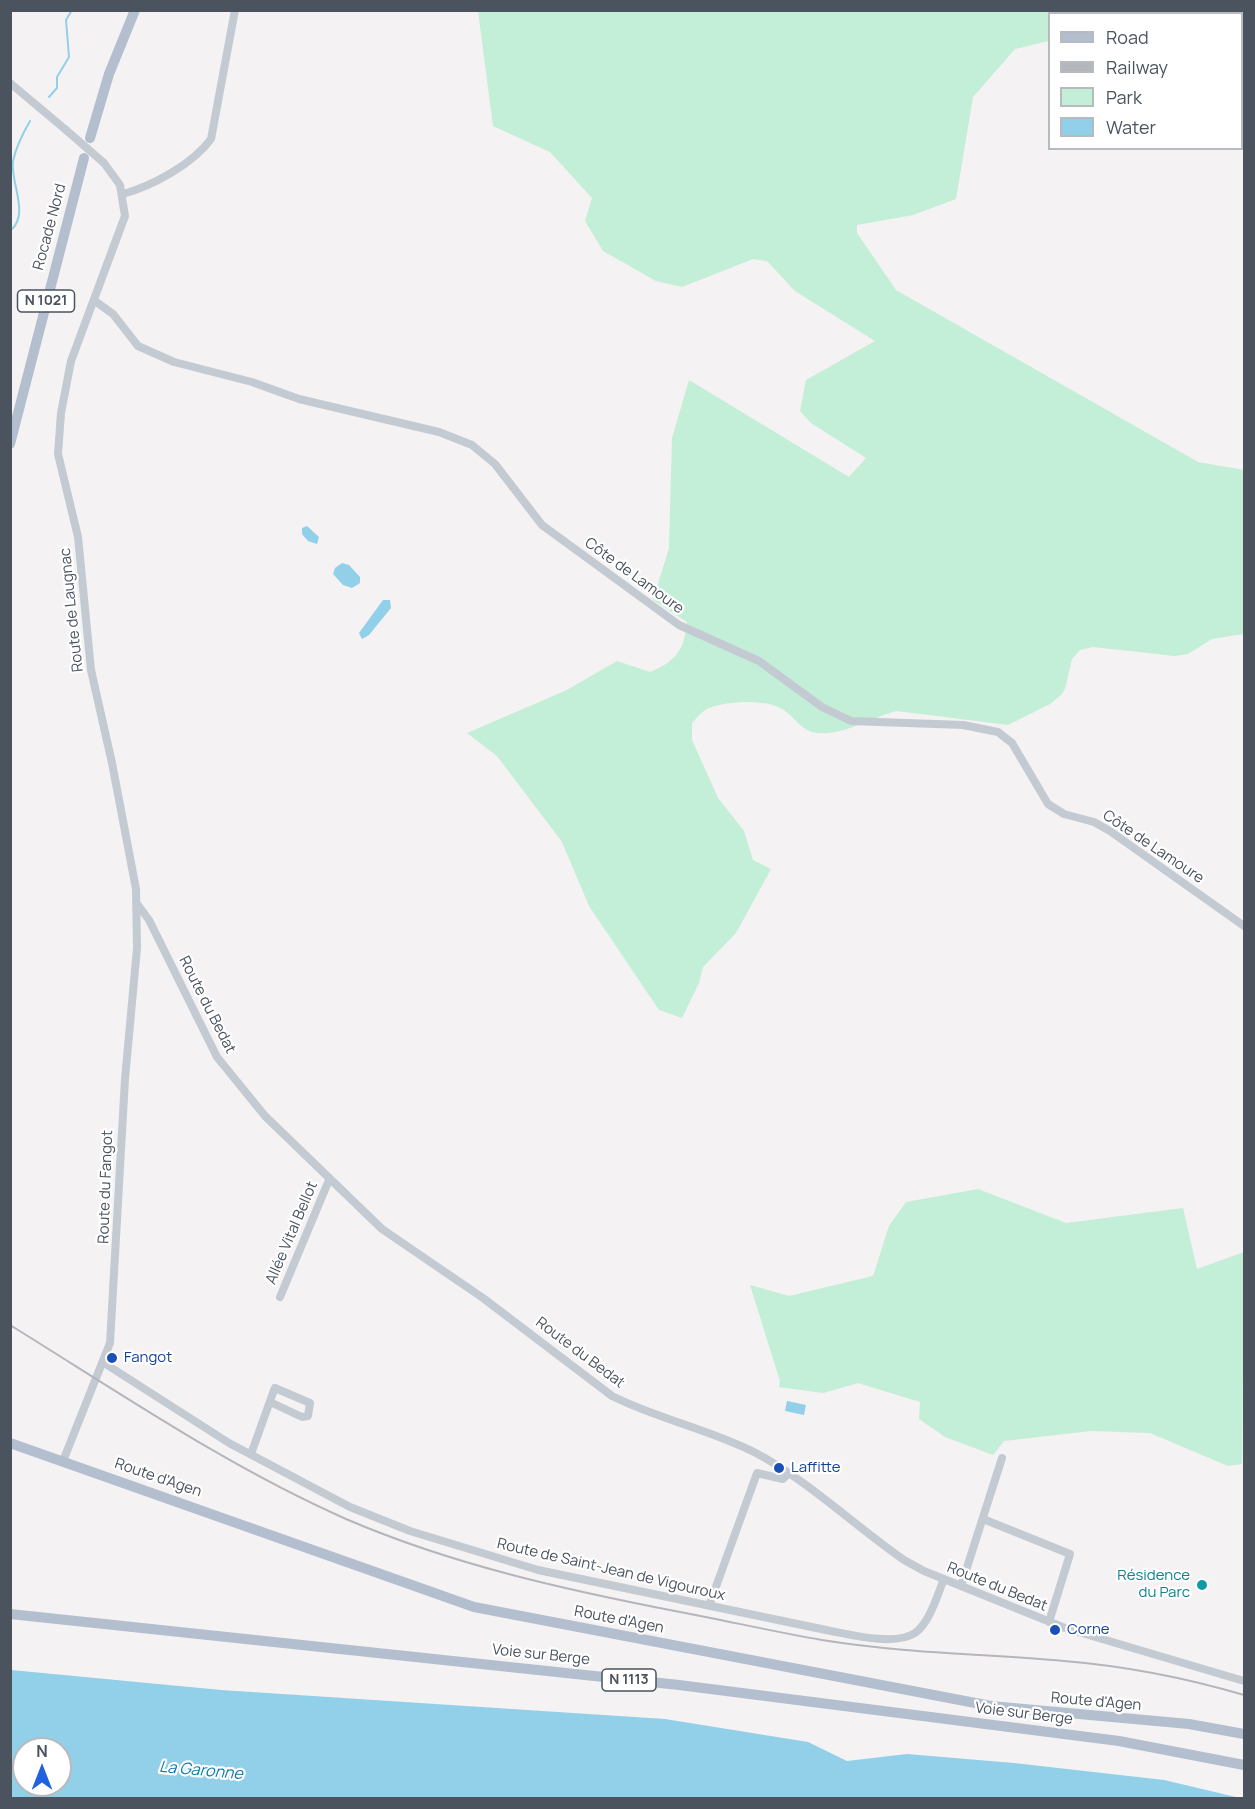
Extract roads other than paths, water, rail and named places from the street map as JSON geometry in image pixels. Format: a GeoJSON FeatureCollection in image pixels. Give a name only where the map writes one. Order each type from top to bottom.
{"type":"FeatureCollection","features":[{"type":"Feature","properties":{"kind":"main road"},"geometry":{"type":"LineString","coordinates":[[90,138],[110,74],[135,10]]}},
{"type":"Feature","properties":{"kind":"main road","name":"Rocade Nord"},"geometry":{"type":"LineString","coordinates":[[10,444],[84,158]]}},
{"type":"Feature","properties":{"kind":"main road","name":"Route d'Agen"},"geometry":{"type":"LineString","coordinates":[[10,1443],[474,1607],[991,1706],[1190,1724],[1245,1734]]}},
{"type":"Feature","properties":{"kind":"main road","name":"Voie sur Berge"},"geometry":{"type":"LineString","coordinates":[[10,1614],[679,1685],[1119,1741],[1245,1765]]}},
{"type":"Feature","properties":{"kind":"street"},"geometry":{"type":"LineString","coordinates":[[123,194],[153,184],[198,153],[211,139],[235,10]]}},
{"type":"Feature","properties":{"kind":"street","name":"Route de Laugnac"},"geometry":{"type":"LineString","coordinates":[[10,83],[104,163],[116,178],[123,194],[125,216],[122,229],[71,361],[61,413],[58,454],[78,537],[91,670],[121,804],[138,905]]}},
{"type":"Feature","properties":{"kind":"street","name":"Côte de Lamoure"},"geometry":{"type":"LineString","coordinates":[[95,300],[113,314],[138,346],[174,362],[252,382],[299,399],[440,432],[472,445],[495,464],[542,525],[680,625],[759,662],[822,707],[851,721],[963,725],[1003,734],[1012,743],[1048,804],[1064,814],[1094,822],[1110,831],[1245,926]]}},
{"type":"Feature","properties":{"kind":"street","name":"Route du Bedat"},"geometry":{"type":"LineString","coordinates":[[138,905],[149,920],[217,1057],[265,1116],[329,1180],[402,1244],[483,1298],[612,1396],[635,1408],[726,1439],[755,1453],[788,1474],[904,1560],[944,1579],[1049,1622],[1127,1648],[1245,1681]]}},
{"type":"Feature","properties":{"kind":"street","name":"Route du Fangot"},"geometry":{"type":"LineString","coordinates":[[63,1461],[104,1363],[110,1343],[115,1290],[125,1079],[136,968],[138,905]]}},
{"type":"Feature","properties":{"kind":"street","name":"Allée Vital Bellot"},"geometry":{"type":"LineString","coordinates":[[280,1297],[329,1180]]}},
{"type":"Feature","properties":{"kind":"street","name":"Route de Saint-Jean de Vigouroux"},"geometry":{"type":"LineString","coordinates":[[104,1363],[208,1431],[350,1507],[410,1531],[538,1570],[869,1638],[896,1638],[914,1633],[926,1620],[944,1579]]}},
{"type":"Feature","properties":{"kind":"street"},"geometry":{"type":"LineString","coordinates":[[251,1454],[274,1390],[278,1388],[310,1403],[311,1409],[308,1416],[302,1417],[270,1402]]}},
{"type":"Feature","properties":{"kind":"street"},"geometry":{"type":"LineString","coordinates":[[961,1586],[1002,1458]]}},
{"type":"Feature","properties":{"kind":"street"},"geometry":{"type":"LineString","coordinates":[[709,1606],[757,1473],[778,1479],[783,1479],[788,1474]]}},
{"type":"Feature","properties":{"kind":"street"},"geometry":{"type":"LineString","coordinates":[[983,1519],[1070,1554],[1049,1622]]}},
{"type":"Feature","properties":{"kind":"water"},"geometry":{"type":"Polygon","coordinates":[[[307,526],[319,537],[317,544],[308,541],[302,534],[302,528],[307,526]]]}},
{"type":"Feature","properties":{"kind":"water"},"geometry":{"type":"Polygon","coordinates":[[[342,563],[349,565],[360,577],[360,583],[352,588],[343,585],[333,574],[335,568],[342,563]]]}},
{"type":"Feature","properties":{"kind":"water"},"geometry":{"type":"Polygon","coordinates":[[[383,600],[390,600],[391,608],[369,635],[362,639],[359,633],[383,600]]]}},
{"type":"Feature","properties":{"kind":"water"},"geometry":{"type":"Polygon","coordinates":[[[787,1401],[806,1405],[804,1415],[785,1411],[787,1401]]]}},
{"type":"Feature","properties":{"kind":"water","name":"La Garonne"},"geometry":{"type":"Polygon","coordinates":[[[11,1670],[221,1690],[665,1719],[808,1742],[847,1761],[907,1754],[1014,1763],[1164,1780],[1240,1798],[11,1798],[11,1670]]]}},
{"type":"Feature","properties":{"kind":"waterway"},"geometry":{"type":"LineString","coordinates":[[49,97],[57,88],[57,77],[69,57],[66,20],[72,10]]}},
{"type":"Feature","properties":{"kind":"waterway"},"geometry":{"type":"LineString","coordinates":[[11,230],[19,215],[13,161],[30,121]]}},
{"type":"Feature","properties":{"kind":"railway"},"geometry":{"type":"LineString","coordinates":[[10,1325],[175,1428],[302,1499],[386,1535],[469,1563],[595,1595],[822,1640],[882,1648],[1110,1666],[1178,1678],[1244,1695]]}},
{"type":"Feature","properties":{"kind":"place","name":"Fangot"},"geometry":{"type":"Point","coordinates":[112,1358]}},
{"type":"Feature","properties":{"kind":"place","name":"Laffitte"},"geometry":{"type":"Point","coordinates":[779,1468]}},
{"type":"Feature","properties":{"kind":"place","name":"Résidence du Parc"},"geometry":{"type":"Point","coordinates":[1202,1585]}},
{"type":"Feature","properties":{"kind":"place","name":"Corne"},"geometry":{"type":"Point","coordinates":[1055,1630]}}]}
